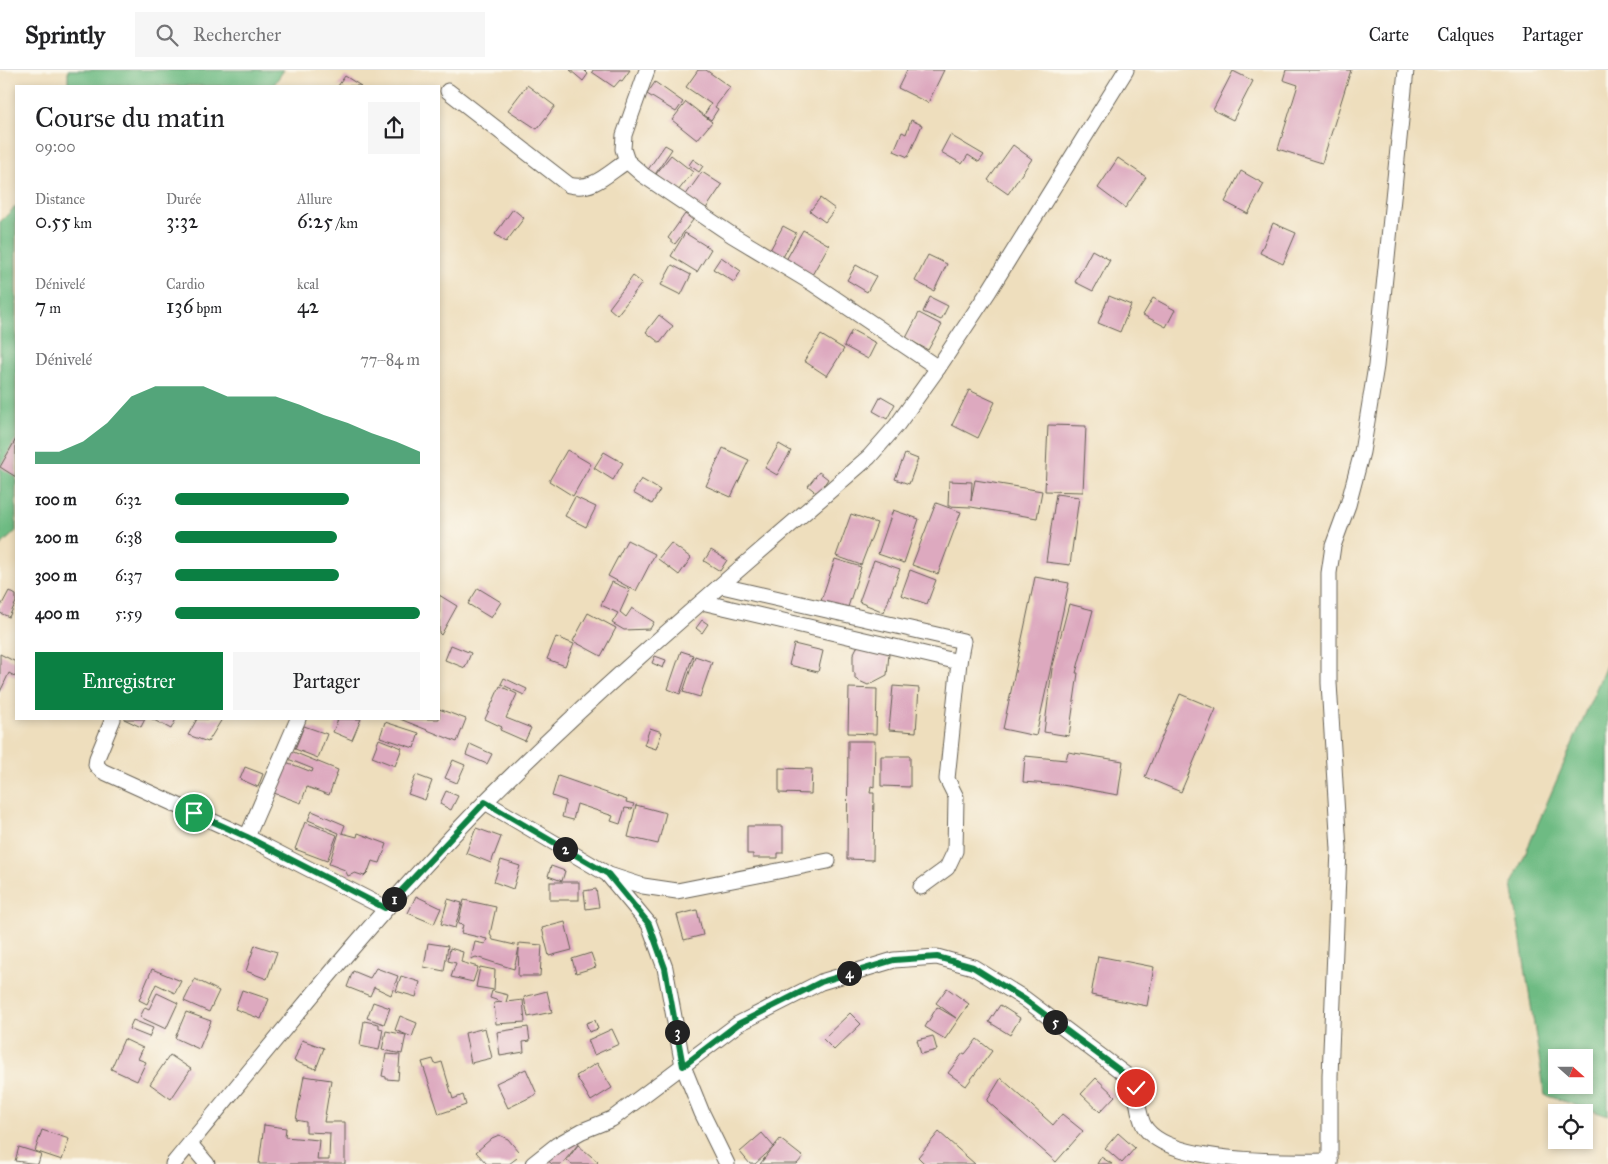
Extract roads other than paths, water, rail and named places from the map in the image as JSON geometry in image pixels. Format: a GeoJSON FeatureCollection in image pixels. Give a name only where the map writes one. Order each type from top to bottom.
{"type":"FeatureCollection","features":[{"type":"Feature","properties":{"kind":"street"},"geometry":{"type":"LineString","coordinates":[[647,70],[624,136],[623,149],[627,161],[643,175],[732,235],[812,284],[938,368]]}},
{"type":"Feature","properties":{"kind":"street"},"geometry":{"type":"LineString","coordinates":[[173,1164],[282,1028],[385,908],[485,802],[635,659],[722,586],[869,456],[897,425],[938,368],[989,291],[1126,70]]}},
{"type":"Feature","properties":{"kind":"street"},"geometry":{"type":"LineString","coordinates":[[533,1164],[557,1145],[582,1131],[612,1120],[738,1024],[821,982],[894,960],[937,957],[973,967],[1024,999],[1130,1078],[1136,1088],[1144,1126],[1151,1136],[1173,1151],[1226,1162],[1330,1163],[1331,1066],[1339,849],[1329,683],[1329,574],[1333,546],[1348,505],[1362,452],[1376,366],[1406,70]]}},
{"type":"Feature","properties":{"kind":"street"},"geometry":{"type":"LineString","coordinates":[[448,91],[569,185],[582,188],[594,183],[627,161]]}},
{"type":"Feature","properties":{"kind":"street"},"geometry":{"type":"LineString","coordinates":[[722,586],[962,640],[964,643],[959,662],[947,779],[956,797],[955,850],[946,868],[921,887]]}},
{"type":"Feature","properties":{"kind":"street"},"geometry":{"type":"LineString","coordinates":[[702,602],[959,662]]}},
{"type":"Feature","properties":{"kind":"street"},"geometry":{"type":"LineString","coordinates":[[113,720],[96,758],[96,765],[102,771],[247,837],[385,908]]}},
{"type":"Feature","properties":{"kind":"street"},"geometry":{"type":"LineString","coordinates":[[247,837],[298,720]]}},
{"type":"Feature","properties":{"kind":"street"},"geometry":{"type":"LineString","coordinates":[[485,802],[608,874],[643,886],[677,891],[828,861]]}},
{"type":"Feature","properties":{"kind":"street"},"geometry":{"type":"LineString","coordinates":[[608,874],[649,924],[665,968],[683,1066],[702,1113],[727,1164]]}},
{"type":"Feature","properties":{"kind":"street"},"geometry":{"type":"LineString","coordinates":[[190,1144],[207,1164]]}}]}
